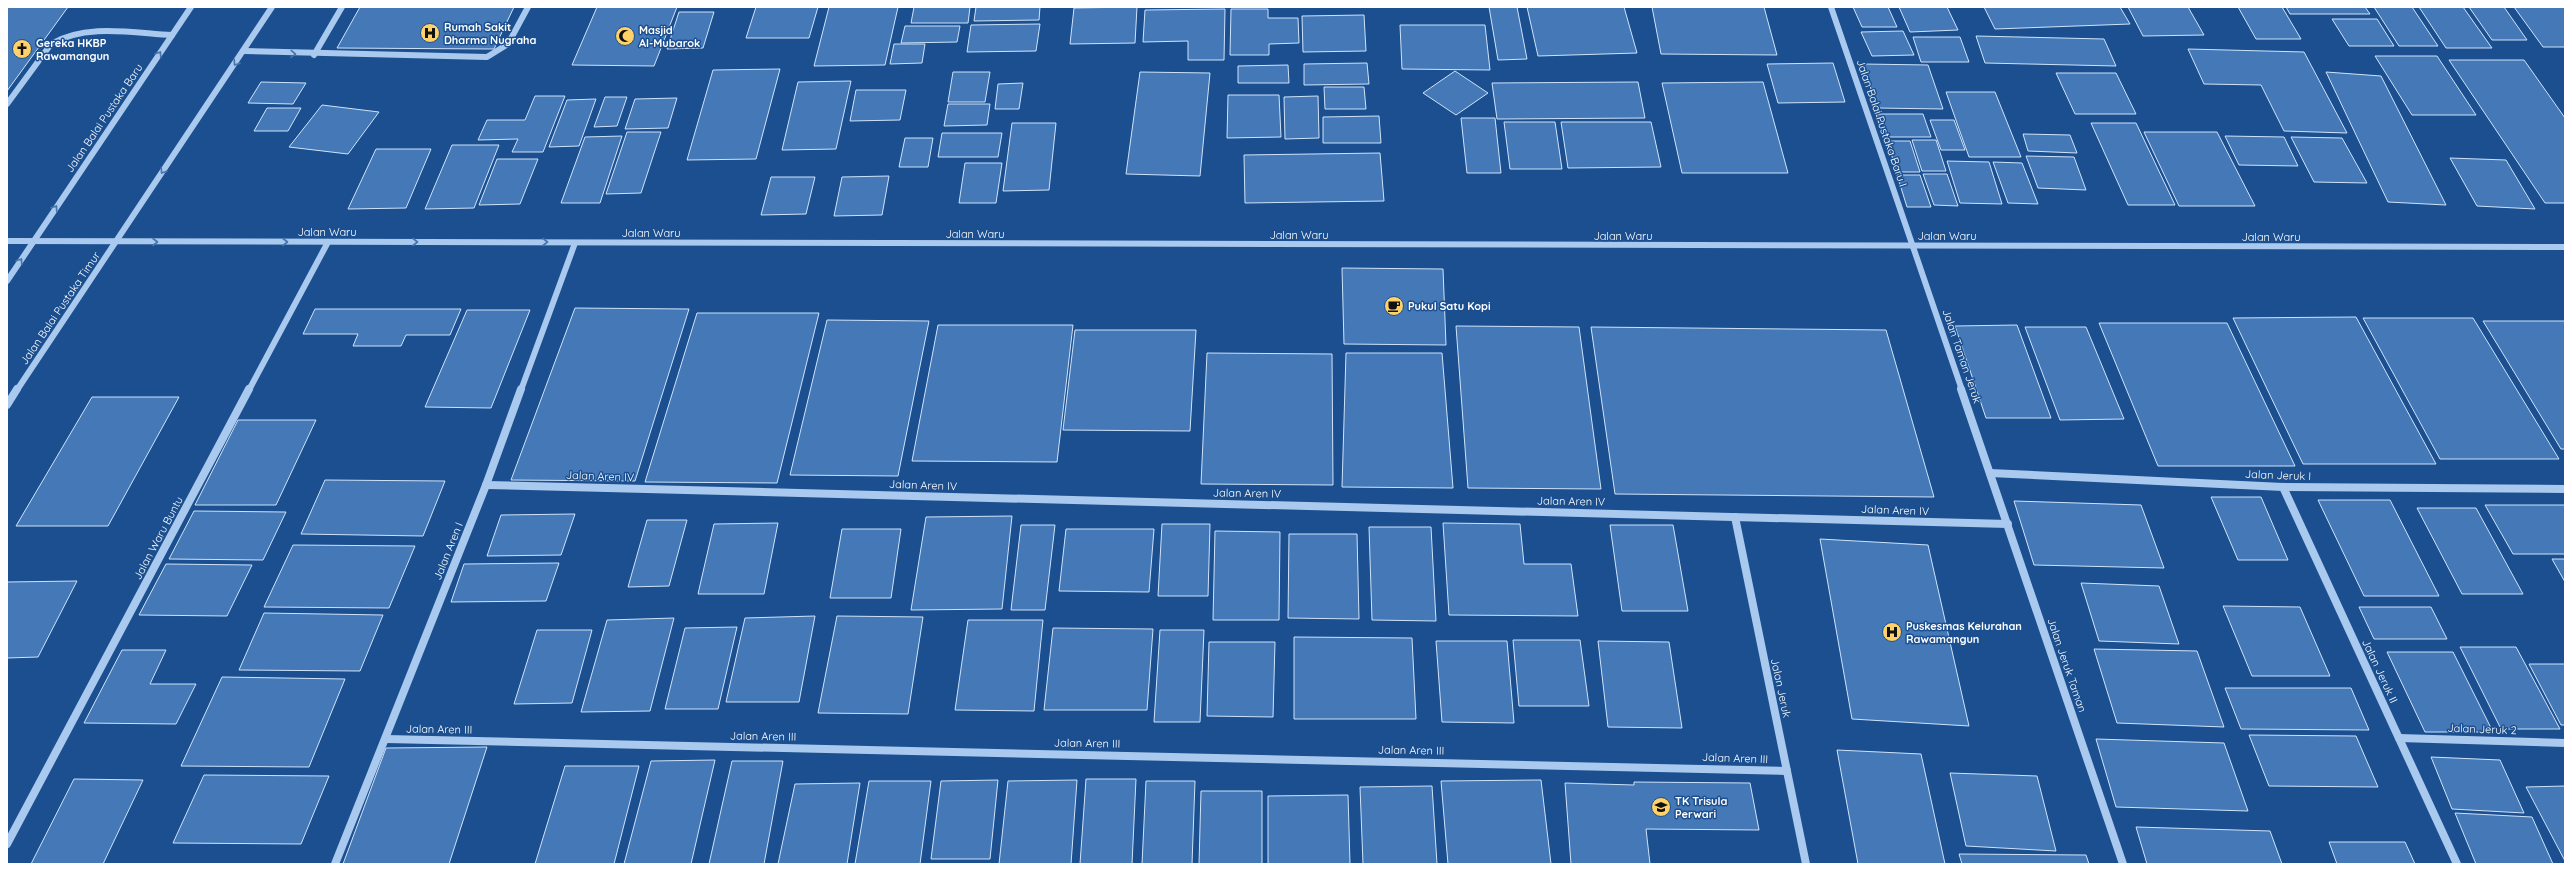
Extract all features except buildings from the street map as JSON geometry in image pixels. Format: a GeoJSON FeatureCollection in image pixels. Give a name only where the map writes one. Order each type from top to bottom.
{"type":"FeatureCollection","features":[{"type":"Feature","properties":{"kind":"street","name":"Jalan Balai Pustaka Baru"},"geometry":{"type":"LineString","coordinates":[[34,241],[191,7]]}},
{"type":"Feature","properties":{"kind":"street"},"geometry":{"type":"LineString","coordinates":[[116,241],[272,7]]}},
{"type":"Feature","properties":{"kind":"street"},"geometry":{"type":"LineString","coordinates":[[314,54],[342,7]]}},
{"type":"Feature","properties":{"kind":"street"},"geometry":{"type":"LineString","coordinates":[[244,51],[314,54],[488,57],[499,54],[506,48],[528,7]]}},
{"type":"Feature","properties":{"kind":"street","name":"Jalan Balai Pustaka Baru I"},"geometry":{"type":"LineString","coordinates":[[1831,7],[1913,246]]}},
{"type":"Feature","properties":{"kind":"street"},"geometry":{"type":"LineString","coordinates":[[7,104],[51,44],[58,37],[70,34],[107,32],[172,35]]}},
{"type":"Feature","properties":{"kind":"street","name":"Jalan Waru"},"geometry":{"type":"LineString","coordinates":[[7,241],[2565,247]]}},
{"type":"Feature","properties":{"kind":"street"},"geometry":{"type":"LineString","coordinates":[[7,281],[34,241]]}},
{"type":"Feature","properties":{"kind":"street","name":"Jalan Balai Pustaka Timur"},"geometry":{"type":"LineString","coordinates":[[7,405],[116,241]]}},
{"type":"Feature","properties":{"kind":"street","name":"Jalan Waru Buntu"},"geometry":{"type":"LineString","coordinates":[[7,844],[328,242]]}},
{"type":"Feature","properties":{"kind":"street","name":"Jalan Aren I"},"geometry":{"type":"LineString","coordinates":[[335,864],[486,485],[575,243]]}},
{"type":"Feature","properties":{"kind":"street","name":"Jalan Taman Jeruk"},"geometry":{"type":"LineString","coordinates":[[1913,246],[1990,473]]}},
{"type":"Feature","properties":{"kind":"street","name":"Jalan Jeruk I"},"geometry":{"type":"LineString","coordinates":[[1990,473],[2283,487],[2565,489]]}},
{"type":"Feature","properties":{"kind":"street","name":"Jalan Jeruk Taman"},"geometry":{"type":"LineString","coordinates":[[1990,473],[2124,864]]}},
{"type":"Feature","properties":{"kind":"street","name":"Jalan Aren IV"},"geometry":{"type":"LineString","coordinates":[[486,485],[2008,524]]}},
{"type":"Feature","properties":{"kind":"street","name":"Jalan Jeruk II"},"geometry":{"type":"LineString","coordinates":[[2283,487],[2457,864]]}},
{"type":"Feature","properties":{"kind":"street","name":"Jalan Jeruk"},"geometry":{"type":"LineString","coordinates":[[1735,517],[1806,864]]}},
{"type":"Feature","properties":{"kind":"street","name":"Jalan Jeruk 2"},"geometry":{"type":"LineString","coordinates":[[2399,738],[2565,743]]}},
{"type":"Feature","properties":{"kind":"street","name":"Jalan Aren III"},"geometry":{"type":"LineString","coordinates":[[386,739],[1787,771]]}},
{"type":"Feature","properties":{"kind":"place","name":"Rumah Sakit Dharma Nugraha"},"geometry":{"type":"Point","coordinates":[430,33]}},
{"type":"Feature","properties":{"kind":"place","name":"Masjid Al-Mubarok"},"geometry":{"type":"Point","coordinates":[625,36]}},
{"type":"Feature","properties":{"kind":"place","name":"Gereka HKBP Rawamangun"},"geometry":{"type":"Point","coordinates":[22,49]}},
{"type":"Feature","properties":{"kind":"place","name":"Pukul Satu Kopi"},"geometry":{"type":"Point","coordinates":[1394,306]}},
{"type":"Feature","properties":{"kind":"place","name":"Puskesmas Kelurahan Rawamangun"},"geometry":{"type":"Point","coordinates":[1892,632]}},
{"type":"Feature","properties":{"kind":"place","name":"TK Trisula Perwari"},"geometry":{"type":"Point","coordinates":[1661,807]}}]}
